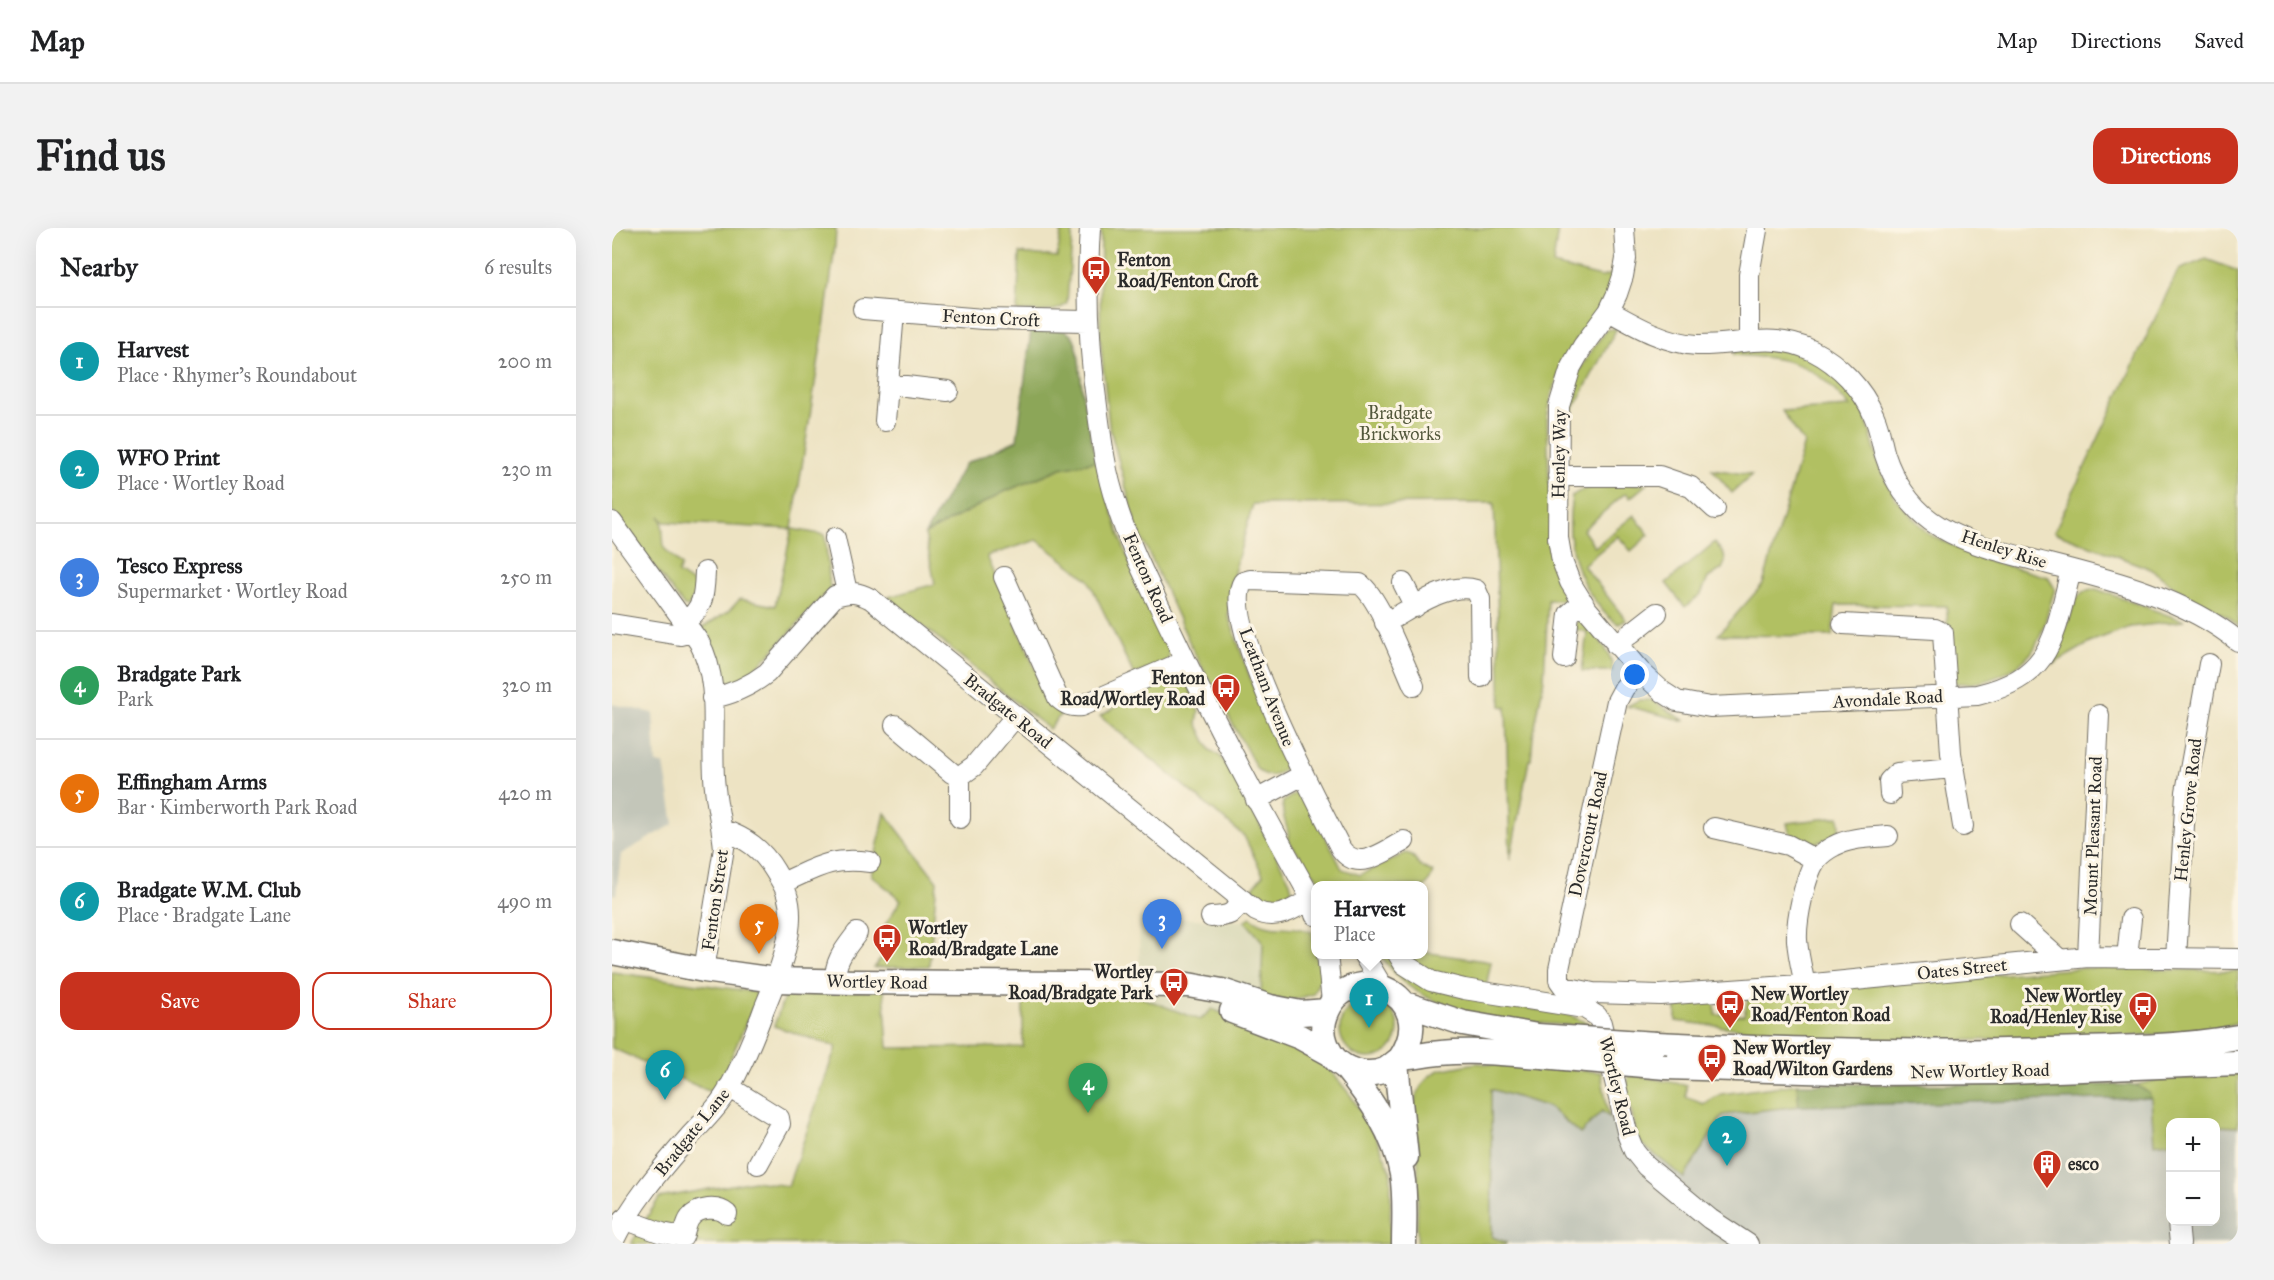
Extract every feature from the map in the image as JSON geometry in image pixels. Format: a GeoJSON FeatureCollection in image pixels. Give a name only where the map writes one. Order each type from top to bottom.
{"type":"FeatureCollection","features":[{"type":"Feature","properties":{"kind":"main road","name":"Wortley Road"},"geometry":{"type":"LineString","coordinates":[[612,952],[704,970],[776,980],[1188,985],[1222,991],[1270,1007],[1301,1012],[1329,1007]]}},
{"type":"Feature","properties":{"kind":"main road","name":"Wortley Road"},"geometry":{"type":"LineString","coordinates":[[1144,984],[1212,1003],[1261,1021],[1300,1037],[1338,1061]]}},
{"type":"Feature","properties":{"kind":"main road"},"geometry":{"type":"LineString","coordinates":[[1338,1061],[1355,1071],[1376,1072],[1398,1061],[1409,1047],[1412,1032],[1411,1018],[1405,1004],[1395,993],[1382,986],[1368,984],[1355,986],[1342,992],[1329,1007],[1323,1026],[1324,1033],[1338,1061],[1364,1090],[1382,1119],[1402,1172],[1405,1197],[1404,1244]]}},
{"type":"Feature","properties":{"kind":"main road","name":"New Wortley Road"},"geometry":{"type":"LineString","coordinates":[[1405,1004],[1539,1046],[1666,1067],[1894,1073],[2008,1072],[2238,1063]]}},
{"type":"Feature","properties":{"kind":"main road","name":"New Wortley Road"},"geometry":{"type":"LineString","coordinates":[[1398,1061],[1454,1051],[1539,1046],[1656,1044],[1813,1050],[1987,1052],[2212,1042],[2238,1037]]}},
{"type":"Feature","properties":{"kind":"main road"},"geometry":{"type":"LineString","coordinates":[[1398,1061],[1406,1158],[1402,1172]]}},
{"type":"Feature","properties":{"kind":"street","name":"Fenton Road"},"geometry":{"type":"LineString","coordinates":[[1090,228],[1088,321],[1091,363],[1101,436],[1116,504],[1145,576],[1185,661],[1256,800],[1311,899]]}},
{"type":"Feature","properties":{"kind":"street","name":"Henley Way"},"geometry":{"type":"LineString","coordinates":[[1624,228],[1626,259],[1623,276],[1609,311],[1583,346],[1571,367],[1559,406],[1558,538],[1562,561],[1570,582],[1616,645],[1640,670]]}},
{"type":"Feature","properties":{"kind":"street"},"geometry":{"type":"LineString","coordinates":[[1749,340],[1749,275],[1757,230]]}},
{"type":"Feature","properties":{"kind":"street","name":"Fenton Croft"},"geometry":{"type":"LineString","coordinates":[[863,309],[983,319],[1088,321]]}},
{"type":"Feature","properties":{"kind":"street","name":"Henley Rise"},"geometry":{"type":"LineString","coordinates":[[1609,311],[1648,332],[1671,341],[1696,345],[1773,340],[1814,351],[1833,363],[1850,379],[1874,414],[1885,455],[1894,476],[1916,508],[1932,521],[1967,540],[2138,591],[2184,609],[2206,619],[2238,641]]}},
{"type":"Feature","properties":{"kind":"street"},"geometry":{"type":"LineString","coordinates":[[885,421],[894,312]]}},
{"type":"Feature","properties":{"kind":"street"},"geometry":{"type":"LineString","coordinates":[[889,384],[948,391]]}},
{"type":"Feature","properties":{"kind":"street"},"geometry":{"type":"LineString","coordinates":[[1558,476],[1666,477],[1691,487],[1715,509]]}},
{"type":"Feature","properties":{"kind":"street","name":"Fenton Street"},"geometry":{"type":"LineString","coordinates":[[612,522],[706,654],[712,698],[715,788],[723,830],[723,863],[704,970]]}},
{"type":"Feature","properties":{"kind":"street"},"geometry":{"type":"LineString","coordinates":[[712,698],[741,690],[767,673],[827,604],[836,596],[847,592],[835,538]]}},
{"type":"Feature","properties":{"kind":"street","name":"Avondale Road"},"geometry":{"type":"LineString","coordinates":[[1640,670],[1663,692],[1677,701],[1710,707],[1977,695],[1999,690],[2028,674],[2049,647],[2058,625],[2071,570]]}},
{"type":"Feature","properties":{"kind":"street"},"geometry":{"type":"LineString","coordinates":[[612,624],[680,634],[688,627],[703,602],[705,572]]}},
{"type":"Feature","properties":{"kind":"street"},"geometry":{"type":"LineString","coordinates":[[1004,577],[1058,698],[1065,704],[1072,707],[1081,706],[1185,661]]}},
{"type":"Feature","properties":{"kind":"street","name":"Leatham Avenue"},"geometry":{"type":"LineString","coordinates":[[1303,775],[1245,636],[1241,620],[1239,588],[1243,582],[1250,580],[1360,584],[1366,588],[1385,623],[1414,686]]}},
{"type":"Feature","properties":{"kind":"street"},"geometry":{"type":"LineString","coordinates":[[1403,583],[1414,607]]}},
{"type":"Feature","properties":{"kind":"street"},"geometry":{"type":"LineString","coordinates":[[1385,623],[1450,589],[1466,587],[1476,590],[1480,599],[1481,677]]}},
{"type":"Feature","properties":{"kind":"street","name":"Bradgate Road"},"geometry":{"type":"LineString","coordinates":[[847,592],[858,593],[871,599],[1256,911],[1264,915],[1274,915],[1311,905]]}},
{"type":"Feature","properties":{"kind":"street"},"geometry":{"type":"LineString","coordinates":[[1564,658],[1569,614],[1583,602]]}},
{"type":"Feature","properties":{"kind":"street"},"geometry":{"type":"LineString","coordinates":[[1616,645],[1657,612]]}},
{"type":"Feature","properties":{"kind":"street"},"geometry":{"type":"LineString","coordinates":[[1843,624],[1935,629],[1943,633],[1954,768],[1963,826]]}},
{"type":"Feature","properties":{"kind":"street","name":"Henley Grove Road"},"geometry":{"type":"LineString","coordinates":[[2176,958],[2187,783],[2209,664]]}},
{"type":"Feature","properties":{"kind":"street","name":"Dovercourt Road"},"geometry":{"type":"LineString","coordinates":[[1579,991],[1563,987],[1559,980],[1559,969],[1617,700],[1640,670]]}},
{"type":"Feature","properties":{"kind":"street","name":"Mount Pleasant Road"},"geometry":{"type":"LineString","coordinates":[[2088,957],[2098,715]]}},
{"type":"Feature","properties":{"kind":"street"},"geometry":{"type":"LineString","coordinates":[[960,776],[974,766],[1015,717]]}},
{"type":"Feature","properties":{"kind":"street"},"geometry":{"type":"LineString","coordinates":[[895,725],[952,773],[960,776]]}},
{"type":"Feature","properties":{"kind":"street"},"geometry":{"type":"LineString","coordinates":[[1890,794],[1889,781],[1897,773],[1954,768]]}},
{"type":"Feature","properties":{"kind":"street"},"geometry":{"type":"LineString","coordinates":[[1256,800],[1303,775],[1341,849],[1349,859],[1363,861],[1404,841]]}},
{"type":"Feature","properties":{"kind":"street"},"geometry":{"type":"LineString","coordinates":[[960,776],[960,818]]}},
{"type":"Feature","properties":{"kind":"street"},"geometry":{"type":"LineString","coordinates":[[1713,828],[1788,845],[1816,860]]}},
{"type":"Feature","properties":{"kind":"street","name":"Bradgate Lane"},"geometry":{"type":"LineString","coordinates":[[612,1244],[624,1219],[639,1197],[714,1109],[729,1087],[776,980],[789,927],[788,896],[768,860],[758,848],[741,837],[723,830]]}},
{"type":"Feature","properties":{"kind":"street"},"geometry":{"type":"LineString","coordinates":[[1805,985],[1799,958],[1797,928],[1810,873],[1816,860],[1842,842],[1888,836]]}},
{"type":"Feature","properties":{"kind":"street"},"geometry":{"type":"LineString","coordinates":[[782,883],[831,862],[850,860],[870,862]]}},
{"type":"Feature","properties":{"kind":"street"},"geometry":{"type":"LineString","coordinates":[[1211,917],[1233,913],[1243,900]]}},
{"type":"Feature","properties":{"kind":"street"},"geometry":{"type":"LineString","coordinates":[[2127,958],[2131,919]]}},
{"type":"Feature","properties":{"kind":"street"},"geometry":{"type":"LineString","coordinates":[[2020,924],[2059,959]]}},
{"type":"Feature","properties":{"kind":"street"},"geometry":{"type":"LineString","coordinates":[[835,982],[835,966],[857,933]]}},
{"type":"Feature","properties":{"kind":"street","name":"Oates Street"},"geometry":{"type":"LineString","coordinates":[[1579,991],[1651,995],[1710,992],[2088,957],[2238,959]]}},
{"type":"Feature","properties":{"kind":"street"},"geometry":{"type":"LineString","coordinates":[[1327,959],[1329,1007]]}},
{"type":"Feature","properties":{"kind":"street"},"geometry":{"type":"LineString","coordinates":[[1366,959],[1382,986]]}},
{"type":"Feature","properties":{"kind":"street","name":"Wortley Road"},"geometry":{"type":"LineString","coordinates":[[1401,959],[1404,964],[1431,981],[1464,989],[1584,1008],[1597,1016],[1601,1023],[1628,1136],[1634,1151],[1646,1166],[1677,1193],[1710,1219],[1748,1244]]}},
{"type":"Feature","properties":{"kind":"street"},"geometry":{"type":"LineString","coordinates":[[729,1087],[779,1118],[780,1124],[758,1164]]}},
{"type":"Feature","properties":{"kind":"street"},"geometry":{"type":"LineString","coordinates":[[624,1219],[683,1238],[690,1218],[698,1212],[713,1208],[721,1209],[727,1214]]}},
{"type":"Feature","properties":{"kind":"street"},"geometry":{"type":"LineString","coordinates":[[2178,1226],[2180,1244]]}},
{"type":"Feature","properties":{"kind":"shaded area"},"geometry":{"type":"Polygon","coordinates":[[[612,704],[653,713],[656,764],[664,764],[674,824],[621,854],[616,895],[612,894],[612,704]]]}},
{"type":"Feature","properties":{"kind":"shaded area"},"geometry":{"type":"Polygon","coordinates":[[[1139,917],[1245,921],[1263,942],[1260,1029],[1201,1020],[1140,997],[1139,917]]]}},
{"type":"Feature","properties":{"kind":"shaded area"},"geometry":{"type":"Polygon","coordinates":[[[1490,1088],[1549,1107],[1580,1134],[1602,1111],[1684,1178],[1723,1115],[1799,1106],[2151,1098],[2154,1144],[2166,1142],[2166,1226],[2220,1226],[2220,1126],[2238,1127],[2238,1244],[1511,1244],[1492,1237],[1490,1088]]]}},
{"type":"Feature","properties":{"kind":"green space"},"geometry":{"type":"Polygon","coordinates":[[[612,228],[836,228],[824,327],[792,529],[664,522],[659,516],[662,523],[664,548],[681,566],[678,573],[694,584],[696,594],[688,607],[684,606],[612,510],[612,228]]]}},
{"type":"Feature","properties":{"kind":"green space"},"geometry":{"type":"Polygon","coordinates":[[[1062,228],[1073,228],[1067,303],[1051,311],[1017,311],[1020,253],[1057,257],[1062,228]]]}},
{"type":"Feature","properties":{"kind":"green space","name":"Bradgate Brickworks"},"geometry":{"type":"Polygon","coordinates":[[[1101,228],[1558,228],[1553,265],[1601,277],[1610,275],[1614,268],[1609,294],[1575,341],[1561,370],[1553,389],[1547,418],[1549,481],[1571,600],[1548,600],[1544,679],[1531,760],[1529,760],[1510,860],[1506,707],[1501,706],[1494,503],[1253,504],[1232,580],[1228,615],[1253,686],[1288,763],[1278,774],[1270,776],[1261,772],[1257,769],[1193,650],[1136,525],[1109,425],[1100,337],[1101,228]]]}},
{"type":"Feature","properties":{"kind":"green space"},"geometry":{"type":"Polygon","coordinates":[[[2206,259],[2238,271],[2238,626],[2229,617],[2185,595],[2151,569],[2054,532],[2178,270],[2206,259]]]}},
{"type":"Feature","properties":{"kind":"green space"},"geometry":{"type":"Polygon","coordinates":[[[1617,328],[1566,423],[1568,398],[1578,374],[1606,330],[1617,328]]]}},
{"type":"Feature","properties":{"kind":"green space"},"geometry":{"type":"Polygon","coordinates":[[[1048,329],[1066,331],[1074,338],[1096,461],[1061,468],[1004,492],[925,534],[965,464],[1017,440],[1031,331],[1048,329]]]}},
{"type":"Feature","properties":{"kind":"green space"},"geometry":{"type":"Polygon","coordinates":[[[1735,347],[1789,350],[1818,361],[1844,383],[1863,407],[1880,469],[1896,499],[1928,534],[1979,558],[2048,577],[2055,589],[2045,623],[2037,643],[2022,662],[1999,676],[1986,680],[1973,683],[1949,681],[1947,606],[1836,605],[1832,636],[1718,635],[1763,584],[1804,443],[1782,411],[1850,407],[1828,384],[1810,370],[1778,359],[1734,355],[1735,347]]]}},
{"type":"Feature","properties":{"kind":"green space"},"geometry":{"type":"Polygon","coordinates":[[[1096,461],[1125,551],[1169,648],[1168,661],[1134,675],[1088,579],[1037,540],[987,556],[1047,696],[1054,707],[1062,713],[1049,729],[888,597],[935,584],[925,534],[1004,492],[1061,468],[1096,461]]]}},
{"type":"Feature","properties":{"kind":"green space"},"geometry":{"type":"Polygon","coordinates":[[[1712,469],[1752,475],[1732,493],[1712,469]]]}},
{"type":"Feature","properties":{"kind":"green space"},"geometry":{"type":"Polygon","coordinates":[[[1647,484],[1630,498],[1627,494],[1623,495],[1583,530],[1595,547],[1634,515],[1649,535],[1631,551],[1618,536],[1583,565],[1626,620],[1619,624],[1601,609],[1593,598],[1575,562],[1570,536],[1572,496],[1598,486],[1647,484]]]}},
{"type":"Feature","properties":{"kind":"green space"},"geometry":{"type":"Polygon","coordinates":[[[792,529],[825,535],[830,589],[738,683],[726,680],[721,672],[714,647],[702,628],[729,611],[740,599],[775,606],[792,529]]]}},
{"type":"Feature","properties":{"kind":"green space"},"geometry":{"type":"Polygon","coordinates":[[[1715,542],[1724,555],[1725,562],[1722,569],[1708,578],[1701,594],[1685,607],[1666,583],[1715,542]]]}},
{"type":"Feature","properties":{"kind":"green space"},"geometry":{"type":"Polygon","coordinates":[[[2096,589],[2184,621],[2130,627],[2095,640],[2053,664],[2076,599],[2083,592],[2096,589]]]}},
{"type":"Feature","properties":{"kind":"green space"},"geometry":{"type":"Polygon","coordinates":[[[1578,616],[1582,617],[1607,651],[1612,671],[1582,671],[1587,632],[1574,629],[1578,616]]]}},
{"type":"Feature","properties":{"kind":"green space"},"geometry":{"type":"Polygon","coordinates":[[[1173,674],[1181,675],[1187,681],[1199,711],[1197,723],[1210,750],[1220,756],[1237,781],[1290,882],[1292,890],[1276,901],[1264,900],[1253,888],[1263,875],[1244,836],[1100,716],[1173,674]]]}},
{"type":"Feature","properties":{"kind":"green space"},"geometry":{"type":"Polygon","coordinates":[[[1639,700],[1652,700],[1685,721],[1627,706],[1639,700]]]}},
{"type":"Feature","properties":{"kind":"green space"},"geometry":{"type":"Polygon","coordinates":[[[1296,793],[1301,793],[1342,869],[1360,875],[1406,853],[1412,855],[1421,867],[1433,872],[1430,880],[1428,883],[1320,881],[1289,842],[1283,802],[1296,793]]]}},
{"type":"Feature","properties":{"kind":"green space"},"geometry":{"type":"Polygon","coordinates":[[[885,813],[937,881],[929,966],[874,968],[893,942],[880,933],[901,900],[871,875],[885,813]]]}},
{"type":"Feature","properties":{"kind":"green space"},"geometry":{"type":"Polygon","coordinates":[[[1839,817],[1838,834],[1823,841],[1807,844],[1794,839],[1787,823],[1839,817]]]}},
{"type":"Feature","properties":{"kind":"green space"},"geometry":{"type":"Polygon","coordinates":[[[1251,917],[1265,925],[1311,932],[1311,959],[1320,959],[1322,975],[1313,994],[1289,1001],[1261,996],[1263,942],[1245,921],[1251,917]]]}},
{"type":"Feature","properties":{"kind":"green space"},"geometry":{"type":"Polygon","coordinates":[[[1428,953],[1491,962],[1487,982],[1487,1001],[1569,1015],[1596,1027],[1520,1022],[1470,1013],[1446,1006],[1423,995],[1396,975],[1383,959],[1428,959],[1428,953]]]}},
{"type":"Feature","properties":{"kind":"green space"},"geometry":{"type":"Polygon","coordinates":[[[2083,968],[2236,971],[2238,969],[2238,1022],[2210,1032],[2083,1038],[1816,1043],[1741,1029],[1676,1021],[1676,1001],[1714,999],[1716,1015],[1744,1015],[1748,999],[1819,988],[2083,968]]]}},
{"type":"Feature","properties":{"kind":"green space"},"geometry":{"type":"Polygon","coordinates":[[[612,972],[755,992],[757,998],[715,1094],[612,1048],[612,972]]]}},
{"type":"Feature","properties":{"kind":"green space"},"geometry":{"type":"Polygon","coordinates":[[[884,990],[888,1048],[1023,1047],[1023,994],[1140,997],[1200,1020],[1212,1009],[1290,1041],[1320,1057],[1351,1096],[1373,1131],[1391,1171],[1390,1244],[631,1244],[659,1198],[754,1181],[788,1186],[836,1047],[774,1026],[785,995],[884,990]]]}},
{"type":"Feature","properties":{"kind":"green space"},"geometry":{"type":"Polygon","coordinates":[[[1369,1000],[1385,1005],[1393,1013],[1398,1029],[1393,1045],[1385,1053],[1369,1058],[1353,1053],[1345,1045],[1340,1029],[1345,1013],[1353,1005],[1369,1000]]]}},
{"type":"Feature","properties":{"kind":"green space"},"geometry":{"type":"Polygon","coordinates":[[[1476,1063],[1601,1072],[1609,1117],[1602,1111],[1580,1134],[1549,1107],[1491,1089],[1492,1237],[1506,1244],[1417,1244],[1418,1151],[1414,1105],[1417,1093],[1428,1077],[1439,1070],[1476,1063]]]}},
{"type":"Feature","properties":{"kind":"green space"},"geometry":{"type":"Polygon","coordinates":[[[2218,1072],[2238,1072],[2238,1127],[2220,1126],[2220,1118],[2166,1118],[2166,1142],[2154,1144],[2151,1098],[2136,1085],[2162,1079],[2209,1077],[2218,1072]]]}},
{"type":"Feature","properties":{"kind":"green space"},"geometry":{"type":"Polygon","coordinates":[[[1629,1074],[1686,1085],[1686,1097],[1703,1104],[1721,1094],[1797,1084],[1799,1106],[1723,1115],[1684,1178],[1638,1141],[1626,1088],[1629,1074]]]}},
{"type":"Feature","properties":{"kind":"green space"},"geometry":{"type":"Polygon","coordinates":[[[1797,1084],[2136,1085],[2149,1093],[2151,1098],[1799,1106],[1797,1084]]]}},
{"type":"Feature","properties":{"kind":"place","name":"Fenton Road/Fenton Croft"},"geometry":{"type":"Point","coordinates":[1096,296]}},
{"type":"Feature","properties":{"kind":"place","name":"Fenton Road/Wortley Road"},"geometry":{"type":"Point","coordinates":[1226,714]}},
{"type":"Feature","properties":{"kind":"place","name":"Tesco Express"},"geometry":{"type":"Point","coordinates":[1162,949]}},
{"type":"Feature","properties":{"kind":"place","name":"Effingham Arms"},"geometry":{"type":"Point","coordinates":[759,954]}},
{"type":"Feature","properties":{"kind":"place","name":"Wortley Road/Bradgate Lane"},"geometry":{"type":"Point","coordinates":[887,964]}},
{"type":"Feature","properties":{"kind":"place","name":"Wortley Road/Bradgate Park"},"geometry":{"type":"Point","coordinates":[1174,1008]}},
{"type":"Feature","properties":{"kind":"place","name":"Harvest"},"geometry":{"type":"Point","coordinates":[1369,1028]}},
{"type":"Feature","properties":{"kind":"place","name":"New Wortley Road/Fenton Road"},"geometry":{"type":"Point","coordinates":[1730,1030]}},
{"type":"Feature","properties":{"kind":"place","name":"New Wortley Road/Henley Rise"},"geometry":{"type":"Point","coordinates":[2143,1032]}},
{"type":"Feature","properties":{"kind":"place","name":"New Wortley Road/Wilton Gardens"},"geometry":{"type":"Point","coordinates":[1712,1084]}},
{"type":"Feature","properties":{"kind":"place","name":"Bradgate W.M. Club"},"geometry":{"type":"Point","coordinates":[665,1100]}},
{"type":"Feature","properties":{"kind":"place","name":"Bradgate Park"},"geometry":{"type":"Point","coordinates":[1088,1113]}},
{"type":"Feature","properties":{"kind":"place","name":"WFO Print"},"geometry":{"type":"Point","coordinates":[1727,1166]}},
{"type":"Feature","properties":{"kind":"place","name":"esco"},"geometry":{"type":"Point","coordinates":[2047,1190]}}]}
